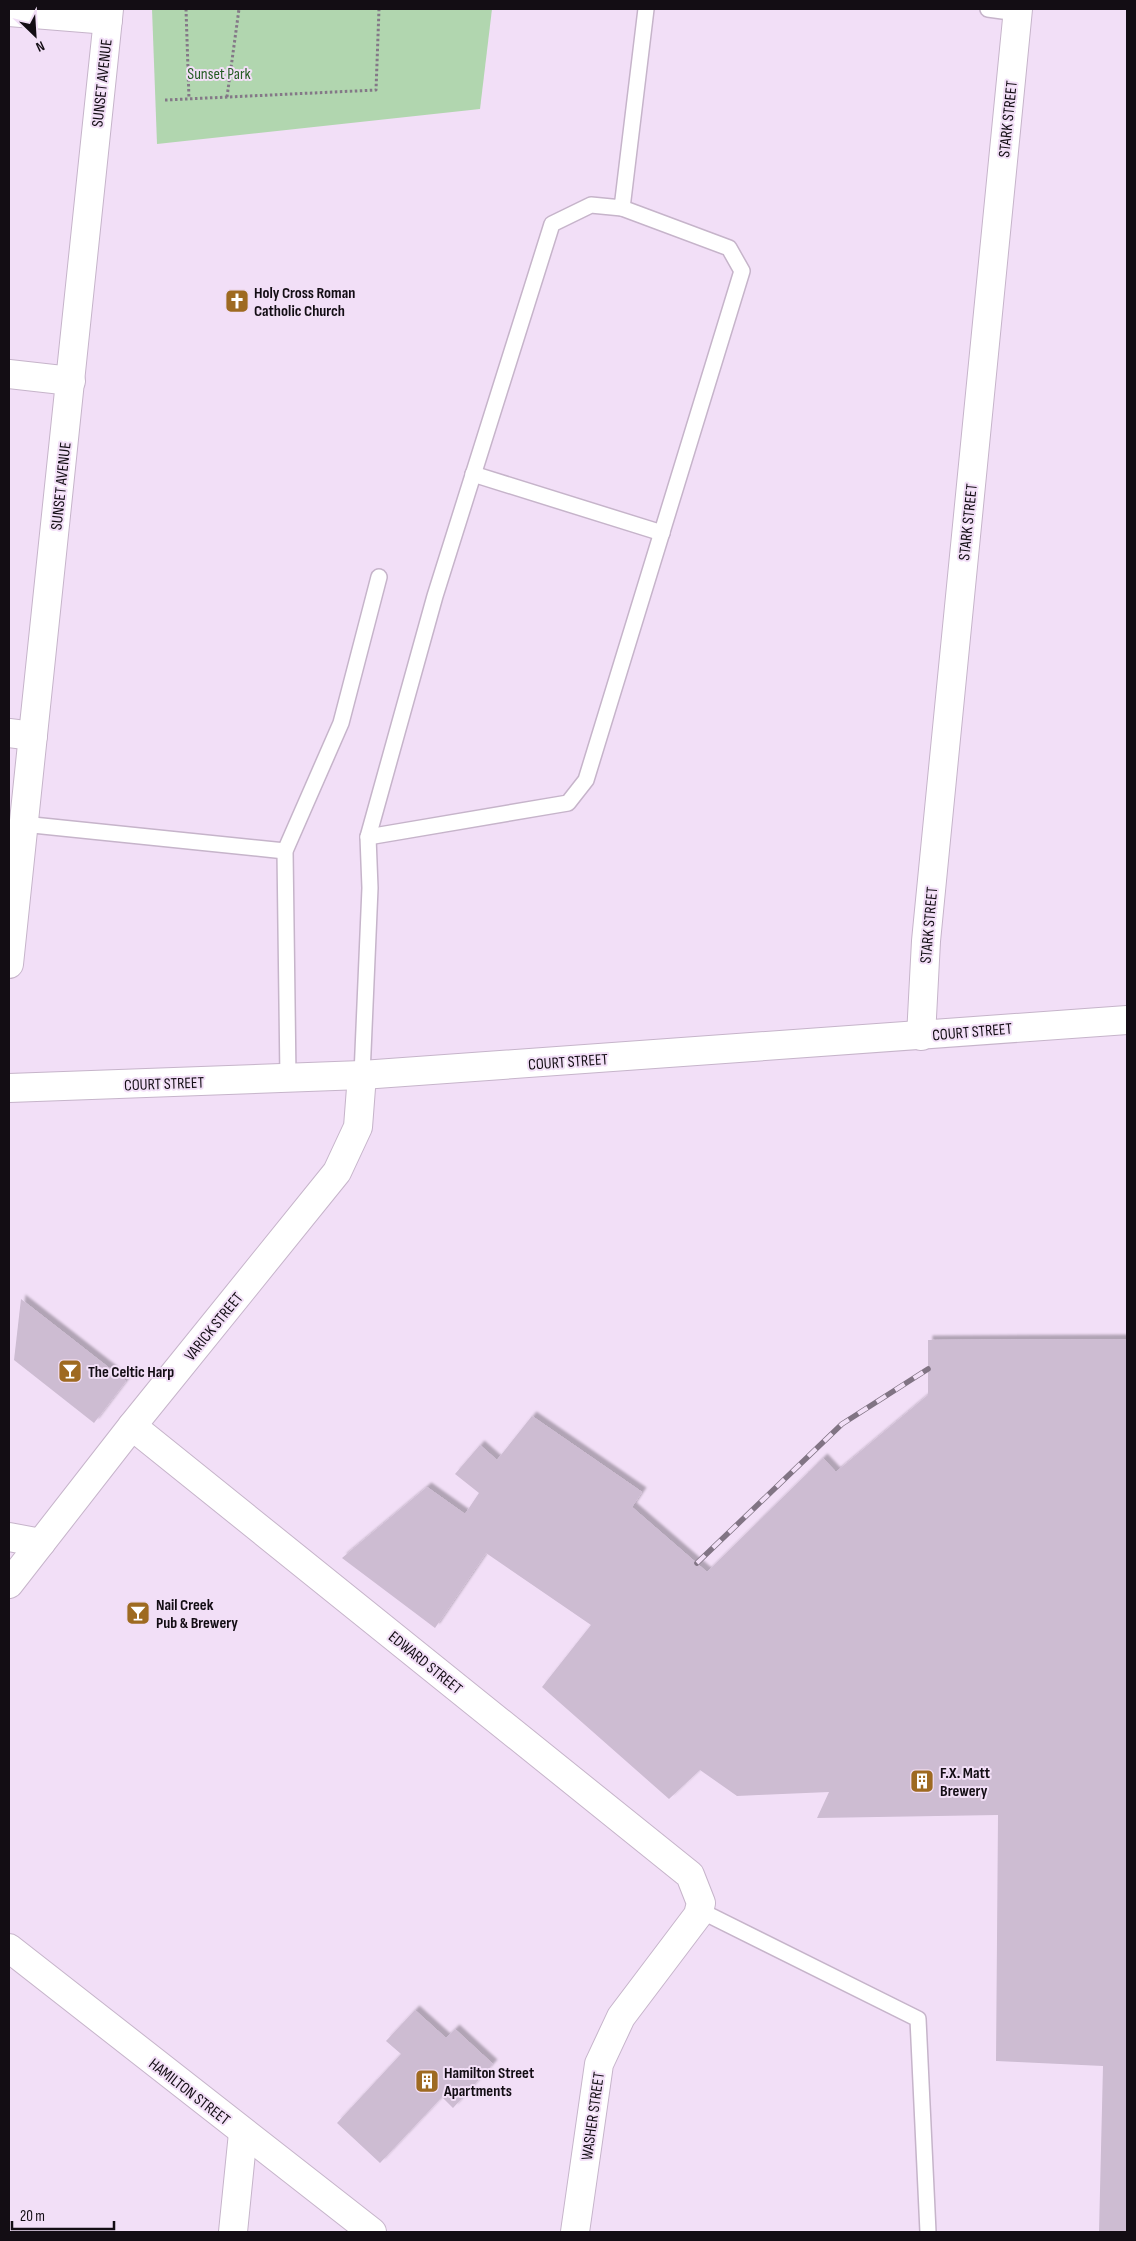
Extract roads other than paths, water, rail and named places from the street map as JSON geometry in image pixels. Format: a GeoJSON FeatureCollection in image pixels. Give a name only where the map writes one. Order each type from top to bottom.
{"type":"FeatureCollection","features":[{"type":"Feature","properties":{"kind":"street","name":"STARK STREET"},"geometry":{"type":"LineString","coordinates":[[921,1036],[926,941],[1017,11]]}},
{"type":"Feature","properties":{"kind":"street"},"geometry":{"type":"LineString","coordinates":[[9,12],[108,14]]}},
{"type":"Feature","properties":{"kind":"street","name":"SUNSET AVENUE"},"geometry":{"type":"LineString","coordinates":[[9,964],[23,824],[21,734],[71,381],[108,14]]}},
{"type":"Feature","properties":{"kind":"street"},"geometry":{"type":"LineString","coordinates":[[9,374],[71,381]]}},
{"type":"Feature","properties":{"kind":"street","name":"COURT STREET"},"geometry":{"type":"LineString","coordinates":[[9,1088],[362,1075],[1127,1020]]}},
{"type":"Feature","properties":{"kind":"street","name":"VARICK STREET"},"geometry":{"type":"LineString","coordinates":[[9,1584],[132,1426],[337,1172],[358,1127],[362,1075]]}},
{"type":"Feature","properties":{"kind":"street","name":"EDWARD STREET"},"geometry":{"type":"LineString","coordinates":[[132,1426],[690,1875],[701,1903],[699,1910]]}},
{"type":"Feature","properties":{"kind":"street"},"geometry":{"type":"LineString","coordinates":[[9,1537],[40,1543]]}},
{"type":"Feature","properties":{"kind":"street","name":"WASHER STREET"},"geometry":{"type":"LineString","coordinates":[[575,2232],[599,2064],[621,2017],[698,1915],[699,1910]]}},
{"type":"Feature","properties":{"kind":"street","name":"HAMILTON STREET"},"geometry":{"type":"LineString","coordinates":[[9,1948],[372,2232]]}},
{"type":"Feature","properties":{"kind":"street"},"geometry":{"type":"LineString","coordinates":[[233,2232],[243,2132]]}},
{"type":"Feature","properties":{"kind":"lane"},"geometry":{"type":"LineString","coordinates":[[622,208],[646,9]]}},
{"type":"Feature","properties":{"kind":"lane"},"geometry":{"type":"LineString","coordinates":[[988,9],[1017,11]]}},
{"type":"Feature","properties":{"kind":"lane"},"geometry":{"type":"LineString","coordinates":[[362,1075],[370,888],[368,837],[435,596],[552,224],[591,205],[622,208],[729,248],[742,271],[586,780],[568,803],[368,837]]}},
{"type":"Feature","properties":{"kind":"lane"},"geometry":{"type":"LineString","coordinates":[[473,474],[662,532]]}},
{"type":"Feature","properties":{"kind":"lane"},"geometry":{"type":"LineString","coordinates":[[288,1078],[285,851],[341,723],[379,577]]}},
{"type":"Feature","properties":{"kind":"lane"},"geometry":{"type":"LineString","coordinates":[[23,824],[285,851]]}},
{"type":"Feature","properties":{"kind":"lane"},"geometry":{"type":"LineString","coordinates":[[699,1910],[918,2019],[928,2232]]}},
{"type":"Feature","properties":{"kind":"railway"},"geometry":{"type":"LineString","coordinates":[[697,1563],[842,1424],[928,1369]]}},
{"type":"Feature","properties":{"kind":"place","name":"Holy Cross Roman Catholic Church"},"geometry":{"type":"Point","coordinates":[237,301]}},
{"type":"Feature","properties":{"kind":"place","name":"The Celtic Harp"},"geometry":{"type":"Point","coordinates":[70,1371]}},
{"type":"Feature","properties":{"kind":"place","name":"Nail Creek Pub & Brewery"},"geometry":{"type":"Point","coordinates":[138,1613]}},
{"type":"Feature","properties":{"kind":"place","name":"F.X. Matt Brewery"},"geometry":{"type":"Point","coordinates":[922,1781]}},
{"type":"Feature","properties":{"kind":"place","name":"Hamilton Street Apartments"},"geometry":{"type":"Point","coordinates":[427,2081]}},
{"type":"Feature","properties":{"kind":"park label","name":"Sunset Park"},"geometry":{"type":"Point","coordinates":[219,73]}}]}
